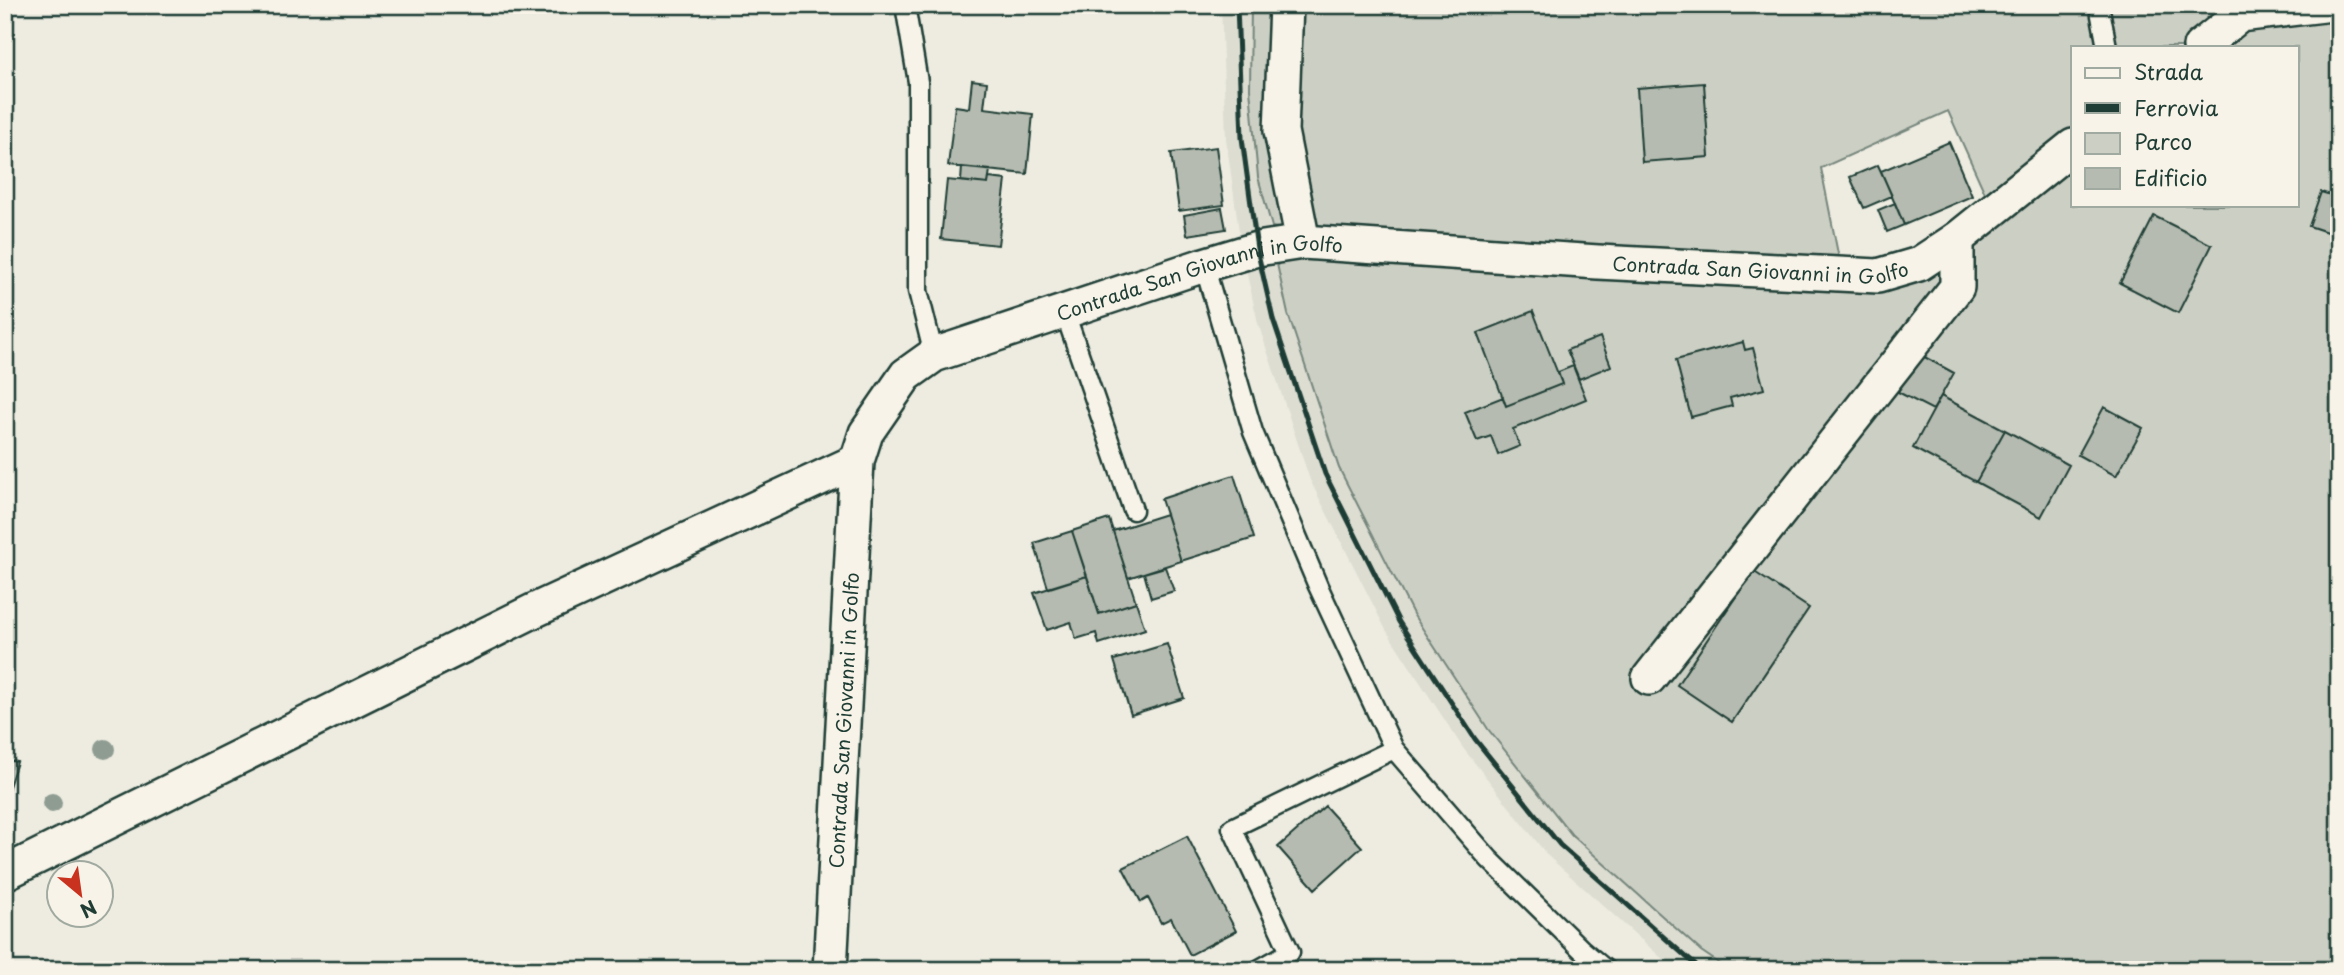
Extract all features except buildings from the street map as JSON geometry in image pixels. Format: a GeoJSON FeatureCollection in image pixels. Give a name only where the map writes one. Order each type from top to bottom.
{"type":"FeatureCollection","features":[{"type":"Feature","properties":{"kind":"street"},"geometry":{"type":"LineString","coordinates":[[1286,5],[1281,131],[1303,242]]}},
{"type":"Feature","properties":{"kind":"street"},"geometry":{"type":"LineString","coordinates":[[2201,46],[2240,15],[2323,5]]}},
{"type":"Feature","properties":{"kind":"street","name":"Contrada San Giovanni in Golfo"},"geometry":{"type":"LineString","coordinates":[[830,970],[857,461],[866,433],[906,375],[934,355],[1257,249],[1303,242],[1598,262],[1878,276],[1919,264],[1957,239],[2071,148]]}},
{"type":"Feature","properties":{"kind":"street"},"geometry":{"type":"LineString","coordinates":[[1649,678],[1957,287],[1957,239]]}},
{"type":"Feature","properties":{"kind":"street"},"geometry":{"type":"LineString","coordinates":[[5,873],[531,612],[857,461]]}},
{"type":"Feature","properties":{"kind":"lane"},"geometry":{"type":"LineString","coordinates":[[905,5],[918,82],[918,291],[934,355]]}},
{"type":"Feature","properties":{"kind":"lane"},"geometry":{"type":"LineString","coordinates":[[2099,5],[2107,46]]}},
{"type":"Feature","properties":{"kind":"lane"},"geometry":{"type":"LineString","coordinates":[[1205,265],[1253,432],[1318,586],[1394,749],[1489,859],[1606,970]]}},
{"type":"Feature","properties":{"kind":"lane"},"geometry":{"type":"LineString","coordinates":[[1065,313],[1133,510]]}},
{"type":"Feature","properties":{"kind":"lane"},"geometry":{"type":"LineString","coordinates":[[1258,970],[1290,952],[1232,828],[1394,749]]}},
{"type":"Feature","properties":{"kind":"shaded area"},"geometry":{"type":"Polygon","coordinates":[[[1221,5],[1253,5],[1258,136],[1272,246],[1288,314],[1339,468],[1413,614],[1488,729],[1572,835],[1701,951],[1729,970],[1675,970],[1548,856],[1463,748],[1386,630],[1310,480],[1258,323],[1242,252],[1226,139],[1221,5]]]}},
{"type":"Feature","properties":{"kind":"green space"},"geometry":{"type":"Polygon","coordinates":[[[1251,5],[2243,5],[2187,46],[2071,46],[2071,134],[1988,200],[1948,111],[1821,168],[1840,264],[1315,234],[1272,227],[1258,177],[1250,89],[1251,5]]]}},
{"type":"Feature","properties":{"kind":"green space"},"geometry":{"type":"Polygon","coordinates":[[[2339,12],[2339,970],[1729,970],[1701,951],[1572,835],[1488,729],[1413,614],[1339,468],[1288,314],[1275,255],[1890,283],[2071,158],[2071,206],[2298,206],[2298,46],[2214,46],[2244,23],[2339,12]]]}},
{"type":"Feature","properties":{"kind":"railway"},"geometry":{"type":"LineString","coordinates":[[1237,5],[1242,138],[1257,249],[1273,319],[1325,474],[1399,622],[1475,739],[1560,845],[1701,970]]}}]}
